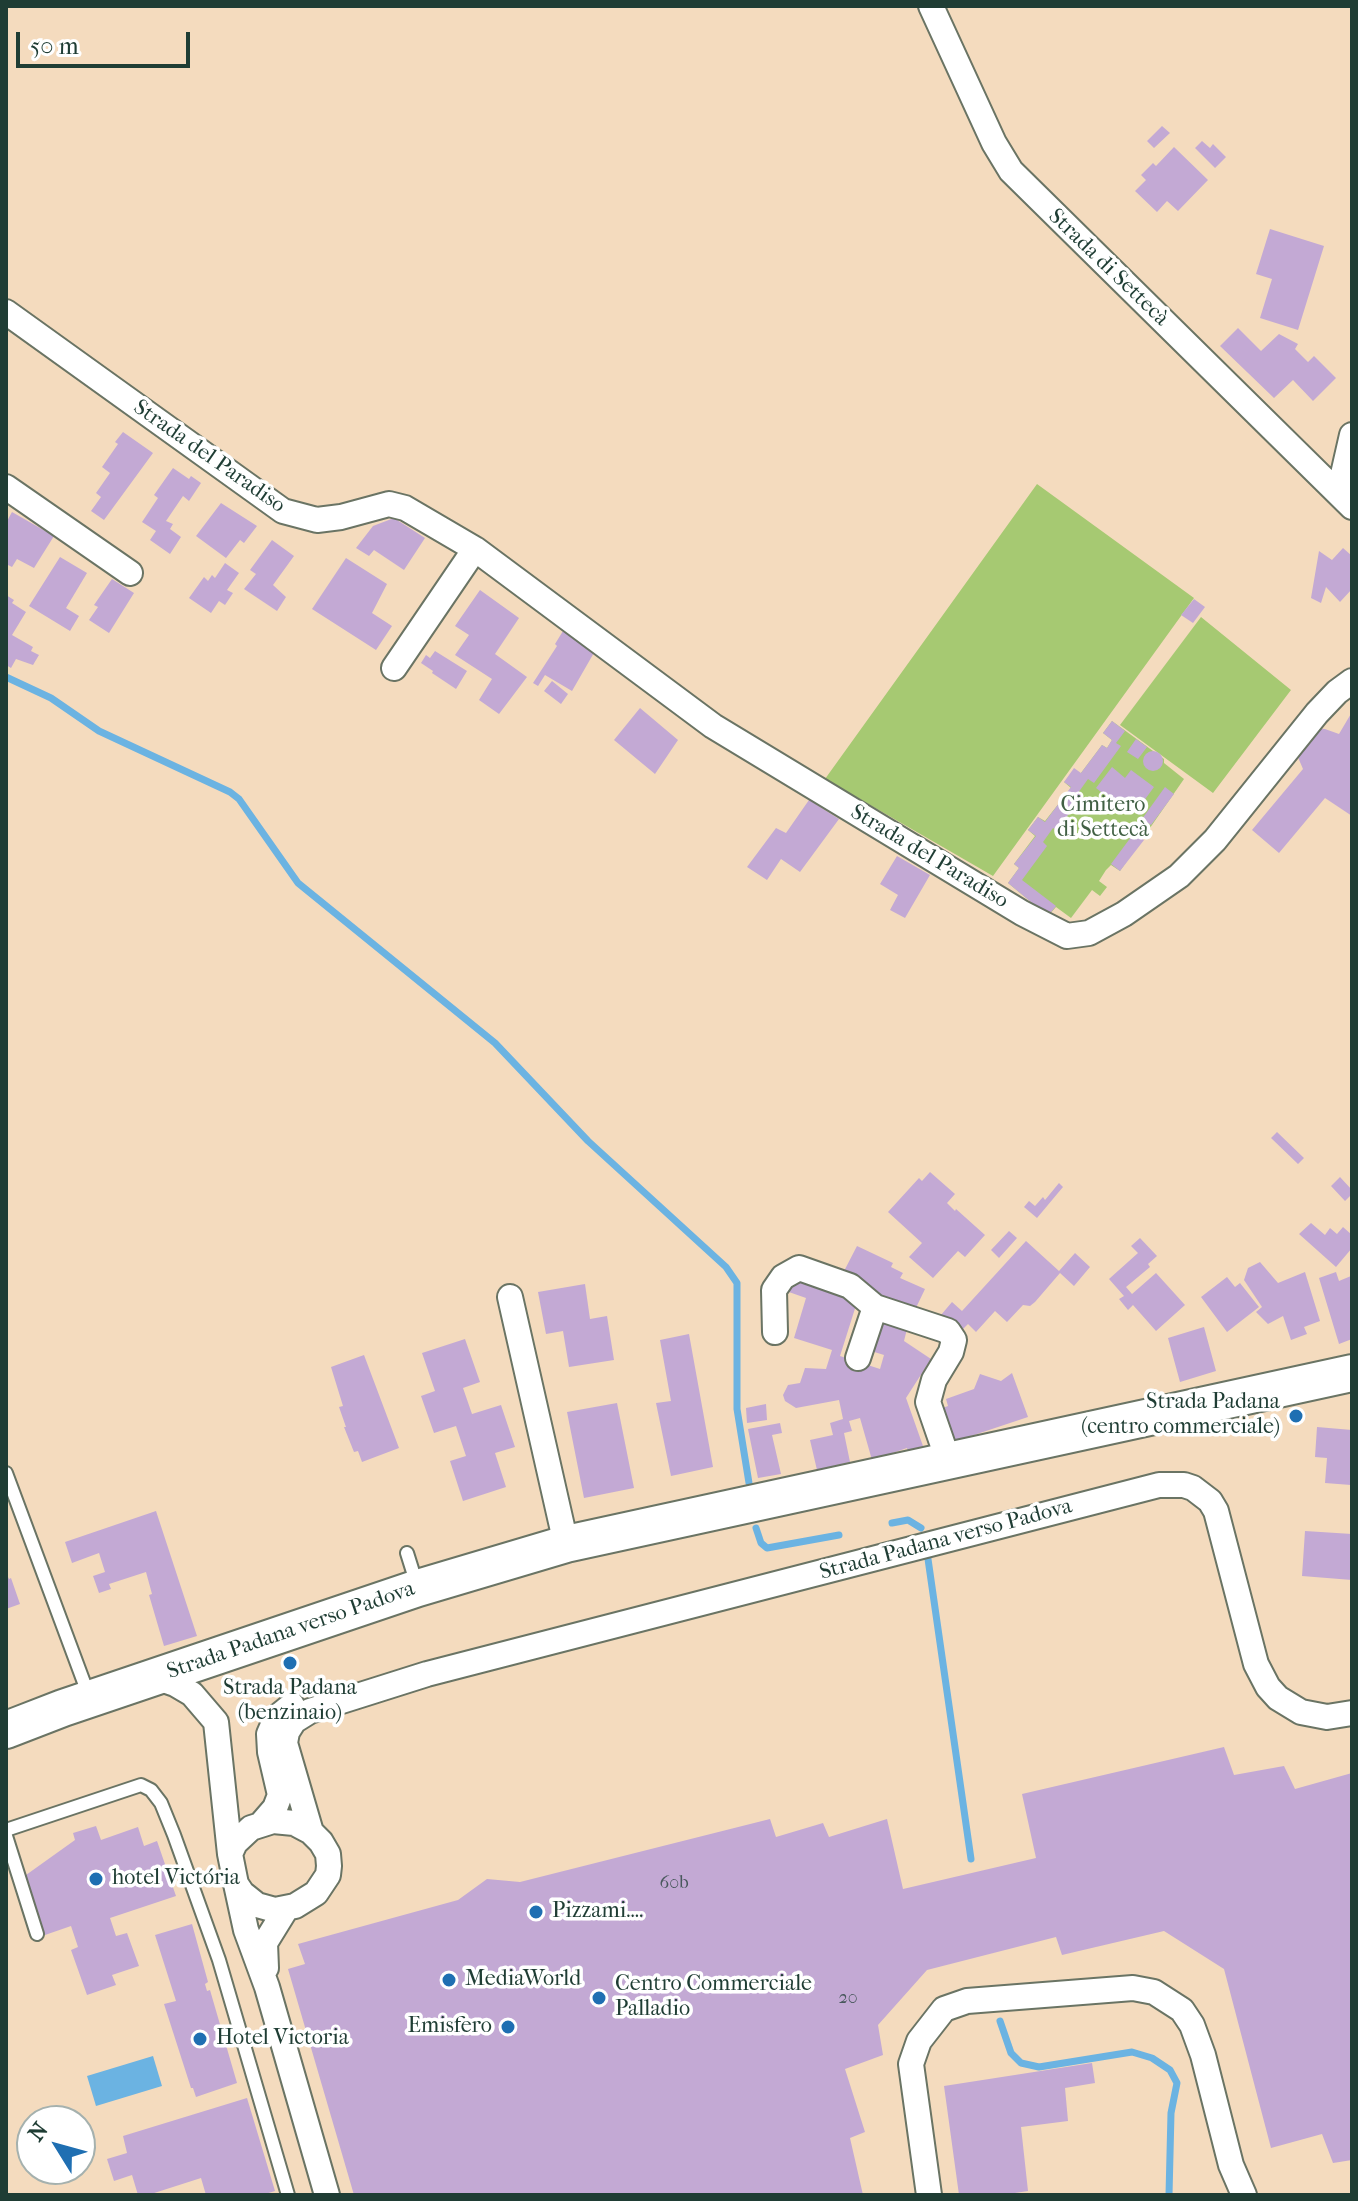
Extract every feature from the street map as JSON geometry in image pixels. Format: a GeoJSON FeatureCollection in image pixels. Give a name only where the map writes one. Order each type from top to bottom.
{"type":"FeatureCollection","features":[{"type":"Feature","properties":{"kind":"main road","name":"Strada Padana verso Padova"},"geometry":{"type":"LineString","coordinates":[[6,1730],[418,1588],[566,1544],[1352,1373]]}},
{"type":"Feature","properties":{"kind":"street","name":"Strada di Settecà"},"geometry":{"type":"LineString","coordinates":[[931,6],[987,129],[1011,171],[1345,500]]}},
{"type":"Feature","properties":{"kind":"street","name":"Strada del Paradiso"},"geometry":{"type":"LineString","coordinates":[[6,312],[283,511],[317,520],[389,504],[405,508],[475,549],[713,726],[1022,913],[1067,936],[1089,933],[1124,914],[1179,876],[1215,840],[1317,713],[1352,681]]}},
{"type":"Feature","properties":{"kind":"street","name":"Strada di Settecà"},"geometry":{"type":"LineString","coordinates":[[1345,500],[1352,435]]}},
{"type":"Feature","properties":{"kind":"street"},"geometry":{"type":"LineString","coordinates":[[6,487],[130,573]]}},
{"type":"Feature","properties":{"kind":"street"},"geometry":{"type":"LineString","coordinates":[[394,668],[475,549]]}},
{"type":"Feature","properties":{"kind":"street"},"geometry":{"type":"LineString","coordinates":[[775,1332],[774,1290],[783,1277],[799,1268],[850,1286],[875,1307],[948,1331],[954,1340],[951,1352],[934,1380],[928,1402],[948,1460]]}},
{"type":"Feature","properties":{"kind":"street"},"geometry":{"type":"LineString","coordinates":[[510,1297],[566,1544]]}},
{"type":"Feature","properties":{"kind":"street"},"geometry":{"type":"LineString","coordinates":[[858,1358],[875,1307]]}},
{"type":"Feature","properties":{"kind":"street","name":"Strada Padana verso Padova"},"geometry":{"type":"LineString","coordinates":[[286,1909],[316,1893],[328,1875],[328,1854],[311,1832],[286,1748],[290,1726],[310,1711],[371,1694],[399,1682],[1159,1485],[1193,1488],[1210,1501],[1216,1511],[1256,1664],[1268,1687],[1278,1698],[1301,1712],[1327,1717],[1352,1713]]}},
{"type":"Feature","properties":{"kind":"street","name":"Strada Padana verso Padova"},"geometry":{"type":"LineString","coordinates":[[155,1677],[192,1694],[216,1722],[230,1854],[246,1930],[267,1987]]}},
{"type":"Feature","properties":{"kind":"street","name":"Strada Padana verso Padova"},"geometry":{"type":"LineString","coordinates":[[230,1854],[243,1834],[262,1823],[279,1801],[279,1786],[268,1743],[272,1725],[282,1711],[298,1702],[368,1683],[399,1682]]}},
{"type":"Feature","properties":{"kind":"street"},"geometry":{"type":"LineString","coordinates":[[262,1823],[294,1823],[311,1832]]}},
{"type":"Feature","properties":{"kind":"street"},"geometry":{"type":"LineString","coordinates":[[236,1884],[257,1905],[275,1910],[286,1909]]}},
{"type":"Feature","properties":{"kind":"street"},"geometry":{"type":"LineString","coordinates":[[286,1909],[265,1943],[267,1987],[327,2195]]}},
{"type":"Feature","properties":{"kind":"street"},"geometry":{"type":"LineString","coordinates":[[929,2195],[911,2064],[919,2041],[944,2009],[967,2001],[1133,1988],[1154,1992],[1182,2010],[1192,2025],[1203,2055],[1231,2165],[1244,2195]]}},
{"type":"Feature","properties":{"kind":"lane"},"geometry":{"type":"LineString","coordinates":[[6,1473],[90,1699]]}},
{"type":"Feature","properties":{"kind":"lane"},"geometry":{"type":"LineString","coordinates":[[407,1553],[418,1588]]}},
{"type":"Feature","properties":{"kind":"lane"},"geometry":{"type":"LineString","coordinates":[[37,1934],[6,1833],[141,1785],[151,1790],[161,1803],[174,1835],[219,1960],[288,2195]]}},
{"type":"Feature","properties":{"kind":"green space"},"geometry":{"type":"Polygon","coordinates":[[[1037,484],[1194,598],[993,876],[825,779],[1037,484]]]}},
{"type":"Feature","properties":{"kind":"green space"},"geometry":{"type":"Polygon","coordinates":[[[1201,617],[1291,690],[1213,793],[1120,725],[1201,617]]]}},
{"type":"Feature","properties":{"kind":"green space","name":"Cimitero di Settecà"},"geometry":{"type":"Polygon","coordinates":[[[1112,721],[1164,759],[1164,763],[1184,779],[1120,871],[1111,865],[1106,870],[1099,881],[1107,887],[1100,896],[1092,890],[1071,918],[1056,907],[1048,916],[1008,883],[1019,868],[1014,864],[1035,836],[1028,830],[1038,817],[1045,821],[1071,788],[1064,782],[1081,773],[1102,745],[1107,748],[1112,740],[1103,733],[1112,721]]]}},
{"type":"Feature","properties":{"kind":"water"},"geometry":{"type":"Polygon","coordinates":[[[153,2056],[162,2086],[96,2106],[87,2076],[153,2056]]]}},
{"type":"Feature","properties":{"kind":"building"},"geometry":{"type":"Polygon","coordinates":[[[1162,126],[1170,133],[1154,148],[1147,141],[1162,126]]]}},
{"type":"Feature","properties":{"kind":"building"},"geometry":{"type":"Polygon","coordinates":[[[1202,141],[1210,148],[1213,144],[1226,157],[1215,168],[1195,148],[1202,141]]]}},
{"type":"Feature","properties":{"kind":"building"},"geometry":{"type":"Polygon","coordinates":[[[1174,147],[1208,180],[1178,211],[1167,201],[1157,212],[1135,191],[1146,180],[1141,175],[1153,163],[1156,166],[1174,147]]]}},
{"type":"Feature","properties":{"kind":"building"},"geometry":{"type":"Polygon","coordinates":[[[1270,229],[1324,246],[1298,330],[1260,318],[1272,279],[1256,274],[1270,229]]]}},
{"type":"Feature","properties":{"kind":"building"},"geometry":{"type":"Polygon","coordinates":[[[1238,328],[1261,351],[1279,334],[1298,344],[1295,349],[1308,362],[1314,356],[1336,378],[1313,401],[1293,380],[1274,398],[1220,346],[1238,328]]]}},
{"type":"Feature","properties":{"kind":"building"},"geometry":{"type":"Polygon","coordinates":[[[123,432],[153,453],[104,520],[91,511],[101,497],[96,493],[110,473],[102,467],[123,432]]]}},
{"type":"Feature","properties":{"kind":"building"},"geometry":{"type":"Polygon","coordinates":[[[173,468],[201,483],[189,501],[183,496],[166,521],[173,524],[170,529],[181,537],[170,554],[150,540],[156,531],[142,522],[158,498],[154,495],[173,468]]]}},
{"type":"Feature","properties":{"kind":"building"},"geometry":{"type":"Polygon","coordinates":[[[221,503],[257,526],[244,543],[240,540],[226,558],[196,536],[221,503]]]}},
{"type":"Feature","properties":{"kind":"building"},"geometry":{"type":"Polygon","coordinates":[[[12,512],[54,536],[34,568],[17,559],[12,567],[6,564],[6,523],[12,512]]]}},
{"type":"Feature","properties":{"kind":"building"},"geometry":{"type":"Polygon","coordinates":[[[394,518],[425,538],[404,570],[374,550],[369,556],[356,548],[373,526],[394,518]]]}},
{"type":"Feature","properties":{"kind":"building"},"geometry":{"type":"Polygon","coordinates":[[[272,540],[294,556],[273,585],[286,597],[277,611],[244,589],[256,574],[250,570],[272,540]]]}},
{"type":"Feature","properties":{"kind":"building"},"geometry":{"type":"Polygon","coordinates":[[[1343,548],[1352,556],[1352,589],[1340,602],[1326,587],[1321,603],[1311,598],[1319,551],[1332,560],[1343,548]]]}},
{"type":"Feature","properties":{"kind":"building"},"geometry":{"type":"Polygon","coordinates":[[[60,557],[87,573],[66,608],[79,616],[70,631],[29,606],[60,557]]]}},
{"type":"Feature","properties":{"kind":"building"},"geometry":{"type":"Polygon","coordinates":[[[346,558],[387,584],[372,613],[392,626],[376,650],[312,609],[346,558]]]}},
{"type":"Feature","properties":{"kind":"building"},"geometry":{"type":"Polygon","coordinates":[[[225,563],[239,573],[227,590],[233,593],[225,605],[219,601],[211,613],[189,598],[204,577],[208,581],[212,575],[215,578],[225,563]]]}},
{"type":"Feature","properties":{"kind":"building"},"geometry":{"type":"Polygon","coordinates":[[[112,579],[134,593],[109,633],[89,620],[98,607],[94,605],[112,579]]]}},
{"type":"Feature","properties":{"kind":"building"},"geometry":{"type":"Polygon","coordinates":[[[480,590],[519,618],[495,654],[527,677],[499,714],[479,700],[492,679],[455,655],[469,635],[455,626],[480,590]]]}},
{"type":"Feature","properties":{"kind":"building"},"geometry":{"type":"Polygon","coordinates":[[[6,595],[26,612],[12,635],[33,647],[31,651],[39,655],[33,665],[16,659],[11,668],[6,665],[6,595]]]}},
{"type":"Feature","properties":{"kind":"building"},"geometry":{"type":"Polygon","coordinates":[[[1194,599],[1205,607],[1193,623],[1181,615],[1194,599]]]}},
{"type":"Feature","properties":{"kind":"building"},"geometry":{"type":"Polygon","coordinates":[[[563,631],[595,651],[572,691],[545,675],[538,686],[533,683],[563,631]]]}},
{"type":"Feature","properties":{"kind":"building"},"geometry":{"type":"Polygon","coordinates":[[[435,651],[467,671],[456,689],[421,663],[426,655],[430,658],[435,651]]]}},
{"type":"Feature","properties":{"kind":"building"},"geometry":{"type":"Polygon","coordinates":[[[552,681],[568,694],[561,704],[544,691],[552,681]]]}},
{"type":"Feature","properties":{"kind":"building"},"geometry":{"type":"Polygon","coordinates":[[[640,708],[678,740],[655,774],[614,740],[640,708]]]}},
{"type":"Feature","properties":{"kind":"building"},"geometry":{"type":"Polygon","coordinates":[[[1352,712],[1352,816],[1325,798],[1279,853],[1252,830],[1303,769],[1297,755],[1314,728],[1339,734],[1352,712]]]}},
{"type":"Feature","properties":{"kind":"building"},"geometry":{"type":"Polygon","coordinates":[[[1112,721],[1125,731],[1116,743],[1121,746],[1094,783],[1088,779],[1078,793],[1082,796],[1057,830],[1053,828],[1043,842],[1047,846],[1022,880],[1056,906],[1048,916],[1008,883],[1019,868],[1014,864],[1036,836],[1028,830],[1038,817],[1045,822],[1071,787],[1064,782],[1074,768],[1081,773],[1102,745],[1107,748],[1112,740],[1103,733],[1112,721]]]}},
{"type":"Feature","properties":{"kind":"building"},"geometry":{"type":"Polygon","coordinates":[[[1136,739],[1147,747],[1138,759],[1127,752],[1136,739]]]}},
{"type":"Feature","properties":{"kind":"building"},"geometry":{"type":"Polygon","coordinates":[[[1153,751],[1160,754],[1163,761],[1160,768],[1153,771],[1146,768],[1143,761],[1146,754],[1153,751]]]}},
{"type":"Feature","properties":{"kind":"building"},"geometry":{"type":"Polygon","coordinates":[[[1112,767],[1125,778],[1131,770],[1154,787],[1138,809],[1123,798],[1118,805],[1096,788],[1112,767]]]}},
{"type":"Feature","properties":{"kind":"building"},"geometry":{"type":"Polygon","coordinates":[[[1165,787],[1174,794],[1151,825],[1142,819],[1165,787]]]}},
{"type":"Feature","properties":{"kind":"building"},"geometry":{"type":"Polygon","coordinates":[[[809,800],[839,819],[800,872],[781,859],[767,880],[747,867],[776,828],[786,833],[809,800]]]}},
{"type":"Feature","properties":{"kind":"building"},"geometry":{"type":"Polygon","coordinates":[[[1134,833],[1144,840],[1120,871],[1111,864],[1134,833]]]}},
{"type":"Feature","properties":{"kind":"building"},"geometry":{"type":"Polygon","coordinates":[[[897,856],[930,875],[905,918],[890,910],[898,895],[880,884],[897,856]]]}},
{"type":"Feature","properties":{"kind":"building"},"geometry":{"type":"Polygon","coordinates":[[[1277,1132],[1304,1158],[1298,1164],[1271,1138],[1277,1132]]]}},
{"type":"Feature","properties":{"kind":"building"},"geometry":{"type":"Polygon","coordinates":[[[930,1172],[955,1194],[947,1203],[985,1235],[965,1257],[958,1251],[933,1278],[909,1257],[922,1243],[888,1212],[919,1178],[922,1181],[930,1172]]]}},
{"type":"Feature","properties":{"kind":"building"},"geometry":{"type":"Polygon","coordinates":[[[1340,1177],[1352,1190],[1345,1201],[1331,1186],[1340,1177]]]}},
{"type":"Feature","properties":{"kind":"building"},"geometry":{"type":"Polygon","coordinates":[[[1059,1183],[1063,1187],[1037,1218],[1024,1207],[1029,1201],[1035,1206],[1043,1197],[1045,1200],[1059,1183]]]}},
{"type":"Feature","properties":{"kind":"building"},"geometry":{"type":"Polygon","coordinates":[[[1311,1223],[1325,1235],[1330,1228],[1337,1234],[1343,1227],[1352,1235],[1352,1248],[1336,1267],[1299,1234],[1311,1223]]]}},
{"type":"Feature","properties":{"kind":"building"},"geometry":{"type":"Polygon","coordinates":[[[1009,1231],[1017,1238],[999,1258],[991,1250],[1009,1231]]]}},
{"type":"Feature","properties":{"kind":"building"},"geometry":{"type":"Polygon","coordinates":[[[1140,1238],[1157,1256],[1148,1264],[1150,1267],[1126,1287],[1132,1294],[1156,1273],[1185,1305],[1156,1331],[1133,1305],[1128,1310],[1119,1299],[1124,1296],[1109,1279],[1138,1253],[1131,1246],[1140,1238]]]}},
{"type":"Feature","properties":{"kind":"building"},"geometry":{"type":"Polygon","coordinates":[[[1026,1241],[1059,1271],[1075,1253],[1090,1267],[1074,1286],[1060,1273],[1030,1306],[1023,1305],[1007,1322],[995,1311],[976,1332],[968,1324],[960,1332],[941,1315],[952,1302],[962,1311],[1026,1241]]]}},
{"type":"Feature","properties":{"kind":"building"},"geometry":{"type":"Polygon","coordinates":[[[857,1246],[893,1263],[891,1267],[903,1273],[900,1278],[925,1289],[914,1312],[873,1296],[876,1291],[842,1275],[857,1246]]]}},
{"type":"Feature","properties":{"kind":"building"},"geometry":{"type":"Polygon","coordinates":[[[1260,1262],[1278,1283],[1305,1272],[1320,1321],[1304,1327],[1307,1334],[1291,1340],[1283,1316],[1268,1324],[1256,1312],[1262,1307],[1244,1280],[1248,1268],[1260,1262]]]}},
{"type":"Feature","properties":{"kind":"building"},"geometry":{"type":"Polygon","coordinates":[[[1336,1272],[1339,1281],[1352,1278],[1352,1339],[1339,1344],[1319,1278],[1336,1272]]]}},
{"type":"Feature","properties":{"kind":"building"},"geometry":{"type":"Polygon","coordinates":[[[1227,1277],[1235,1287],[1240,1283],[1259,1307],[1227,1332],[1201,1297],[1227,1277]]]}},
{"type":"Feature","properties":{"kind":"building"},"geometry":{"type":"Polygon","coordinates":[[[790,1278],[858,1299],[840,1356],[880,1369],[884,1355],[868,1350],[877,1316],[908,1325],[904,1341],[931,1359],[906,1398],[923,1446],[872,1460],[860,1418],[849,1421],[852,1431],[844,1433],[850,1462],[817,1470],[810,1440],[833,1435],[830,1423],[843,1419],[839,1400],[796,1408],[785,1401],[783,1395],[788,1385],[800,1383],[805,1368],[826,1369],[832,1350],[794,1338],[806,1298],[786,1291],[790,1278]]]}},
{"type":"Feature","properties":{"kind":"building"},"geometry":{"type":"Polygon","coordinates":[[[585,1284],[590,1319],[607,1316],[614,1360],[569,1367],[563,1331],[546,1334],[538,1292],[585,1284]]]}},
{"type":"Feature","properties":{"kind":"building"},"geometry":{"type":"Polygon","coordinates":[[[1204,1327],[1216,1371],[1180,1382],[1168,1338],[1204,1327]]]}},
{"type":"Feature","properties":{"kind":"building"},"geometry":{"type":"Polygon","coordinates":[[[689,1334],[713,1467],[671,1476],[656,1403],[671,1401],[660,1340],[689,1334]]]}},
{"type":"Feature","properties":{"kind":"building"},"geometry":{"type":"Polygon","coordinates":[[[465,1339],[480,1382],[463,1388],[472,1414],[501,1405],[515,1447],[495,1453],[506,1487],[463,1501],[450,1461],[466,1456],[456,1426],[434,1433],[421,1396],[435,1391],[422,1353],[465,1339]]]}},
{"type":"Feature","properties":{"kind":"building"},"geometry":{"type":"Polygon","coordinates":[[[364,1355],[399,1448],[362,1462],[358,1451],[354,1452],[344,1427],[339,1407],[343,1406],[331,1367],[364,1355]]]}},
{"type":"Feature","properties":{"kind":"building"},"geometry":{"type":"Polygon","coordinates":[[[1012,1373],[1028,1417],[953,1442],[937,1410],[948,1406],[946,1399],[974,1389],[980,1374],[1001,1381],[1012,1373]]]}},
{"type":"Feature","properties":{"kind":"building"},"geometry":{"type":"Polygon","coordinates":[[[617,1403],[634,1488],[584,1498],[567,1412],[617,1403]]]}},
{"type":"Feature","properties":{"kind":"building"},"geometry":{"type":"Polygon","coordinates":[[[766,1404],[767,1420],[747,1423],[746,1408],[766,1404]]]}},
{"type":"Feature","properties":{"kind":"building"},"geometry":{"type":"Polygon","coordinates":[[[780,1423],[782,1433],[772,1435],[781,1474],[758,1478],[748,1429],[780,1423]]]}},
{"type":"Feature","properties":{"kind":"building"},"geometry":{"type":"Polygon","coordinates":[[[1317,1427],[1352,1430],[1351,1485],[1325,1483],[1327,1458],[1315,1457],[1317,1427]]]}},
{"type":"Feature","properties":{"kind":"building"},"geometry":{"type":"Polygon","coordinates":[[[156,1511],[197,1636],[164,1646],[149,1595],[152,1594],[146,1572],[109,1584],[111,1589],[99,1593],[93,1576],[105,1572],[99,1553],[72,1563],[65,1542],[156,1511]]]}},
{"type":"Feature","properties":{"kind":"building"},"geometry":{"type":"Polygon","coordinates":[[[1305,1531],[1352,1534],[1352,1580],[1302,1576],[1305,1531]]]}},
{"type":"Feature","properties":{"kind":"building"},"geometry":{"type":"Polygon","coordinates":[[[6,1573],[11,1578],[20,1604],[6,1609],[6,1573]]]}},
{"type":"Feature","properties":{"kind":"building","name":"Centro Commerciale Palladio"},"geometry":{"type":"Polygon","coordinates":[[[1224,1747],[1234,1775],[1284,1766],[1295,1789],[1352,1773],[1352,2160],[1333,2163],[1322,2134],[1271,2148],[1224,1969],[1164,1931],[1062,1955],[1056,1937],[927,1970],[878,2025],[883,2055],[845,2069],[865,2132],[850,2138],[863,2195],[354,2195],[288,1969],[305,1964],[298,1944],[458,1900],[487,1879],[520,1882],[770,1819],[776,1837],[823,1823],[829,1837],[887,1819],[903,1889],[1036,1858],[1022,1794],[1224,1747]]]}},
{"type":"Feature","properties":{"kind":"building"},"geometry":{"type":"Polygon","coordinates":[[[96,1826],[101,1840],[138,1827],[144,1846],[157,1841],[176,1896],[110,1918],[116,1936],[127,1933],[139,1966],[112,1975],[116,1985],[87,1995],[71,1950],[78,1947],[71,1926],[45,1935],[26,1875],[75,1840],[73,1833],[96,1826]]]}},
{"type":"Feature","properties":{"kind":"building","name":"Hotel Victoria"},"geometry":{"type":"Polygon","coordinates":[[[192,1924],[208,1982],[205,1984],[207,1991],[210,1990],[237,2083],[196,2097],[164,2004],[176,2001],[155,1935],[192,1924]]]}},
{"type":"Feature","properties":{"kind":"building"},"geometry":{"type":"Polygon","coordinates":[[[1092,2063],[1095,2083],[1065,2088],[1068,2121],[1021,2127],[1028,2191],[1002,2195],[959,2195],[944,2086],[1092,2063]]]}},
{"type":"Feature","properties":{"kind":"building"},"geometry":{"type":"Polygon","coordinates":[[[247,2098],[275,2191],[262,2195],[206,2195],[201,2178],[148,2195],[138,2195],[132,2175],[114,2181],[107,2159],[127,2153],[123,2136],[247,2098]]]}},
{"type":"Feature","properties":{"kind":"waterway"},"geometry":{"type":"LineString","coordinates":[[6,677],[51,698],[99,731],[239,799],[298,883],[495,1043],[588,1141],[726,1267],[737,1283],[737,1409],[749,1483]]}},
{"type":"Feature","properties":{"kind":"waterway"},"geometry":{"type":"LineString","coordinates":[[892,1523],[908,1520],[921,1528]]}},
{"type":"Feature","properties":{"kind":"waterway"},"geometry":{"type":"LineString","coordinates":[[756,1528],[761,1543],[767,1548],[839,1535]]}},
{"type":"Feature","properties":{"kind":"waterway"},"geometry":{"type":"LineString","coordinates":[[928,1559],[971,1859]]}},
{"type":"Feature","properties":{"kind":"waterway"},"geometry":{"type":"LineString","coordinates":[[1000,2021],[1011,2053],[1021,2063],[1039,2067],[1132,2052],[1152,2058],[1170,2070],[1177,2083],[1171,2113],[1169,2195]]}},
{"type":"Feature","properties":{"kind":"place","name":"Strada Padana (centro commerciale)"},"geometry":{"type":"Point","coordinates":[1296,1416]}},
{"type":"Feature","properties":{"kind":"place","name":"Strada Padana (benzinaio)"},"geometry":{"type":"Point","coordinates":[290,1663]}},
{"type":"Feature","properties":{"kind":"place","name":"hotel Victória"},"geometry":{"type":"Point","coordinates":[96,1879]}},
{"type":"Feature","properties":{"kind":"place","name":"Pizzami...."},"geometry":{"type":"Point","coordinates":[536,1912]}},
{"type":"Feature","properties":{"kind":"place","name":"MediaWorld"},"geometry":{"type":"Point","coordinates":[449,1980]}},
{"type":"Feature","properties":{"kind":"place","name":"Centro Commerciale Palladio"},"geometry":{"type":"Point","coordinates":[599,1998]}},
{"type":"Feature","properties":{"kind":"place","name":"Emisfero"},"geometry":{"type":"Point","coordinates":[508,2027]}},
{"type":"Feature","properties":{"kind":"place","name":"Hotel Victoria"},"geometry":{"type":"Point","coordinates":[200,2039]}}]}
